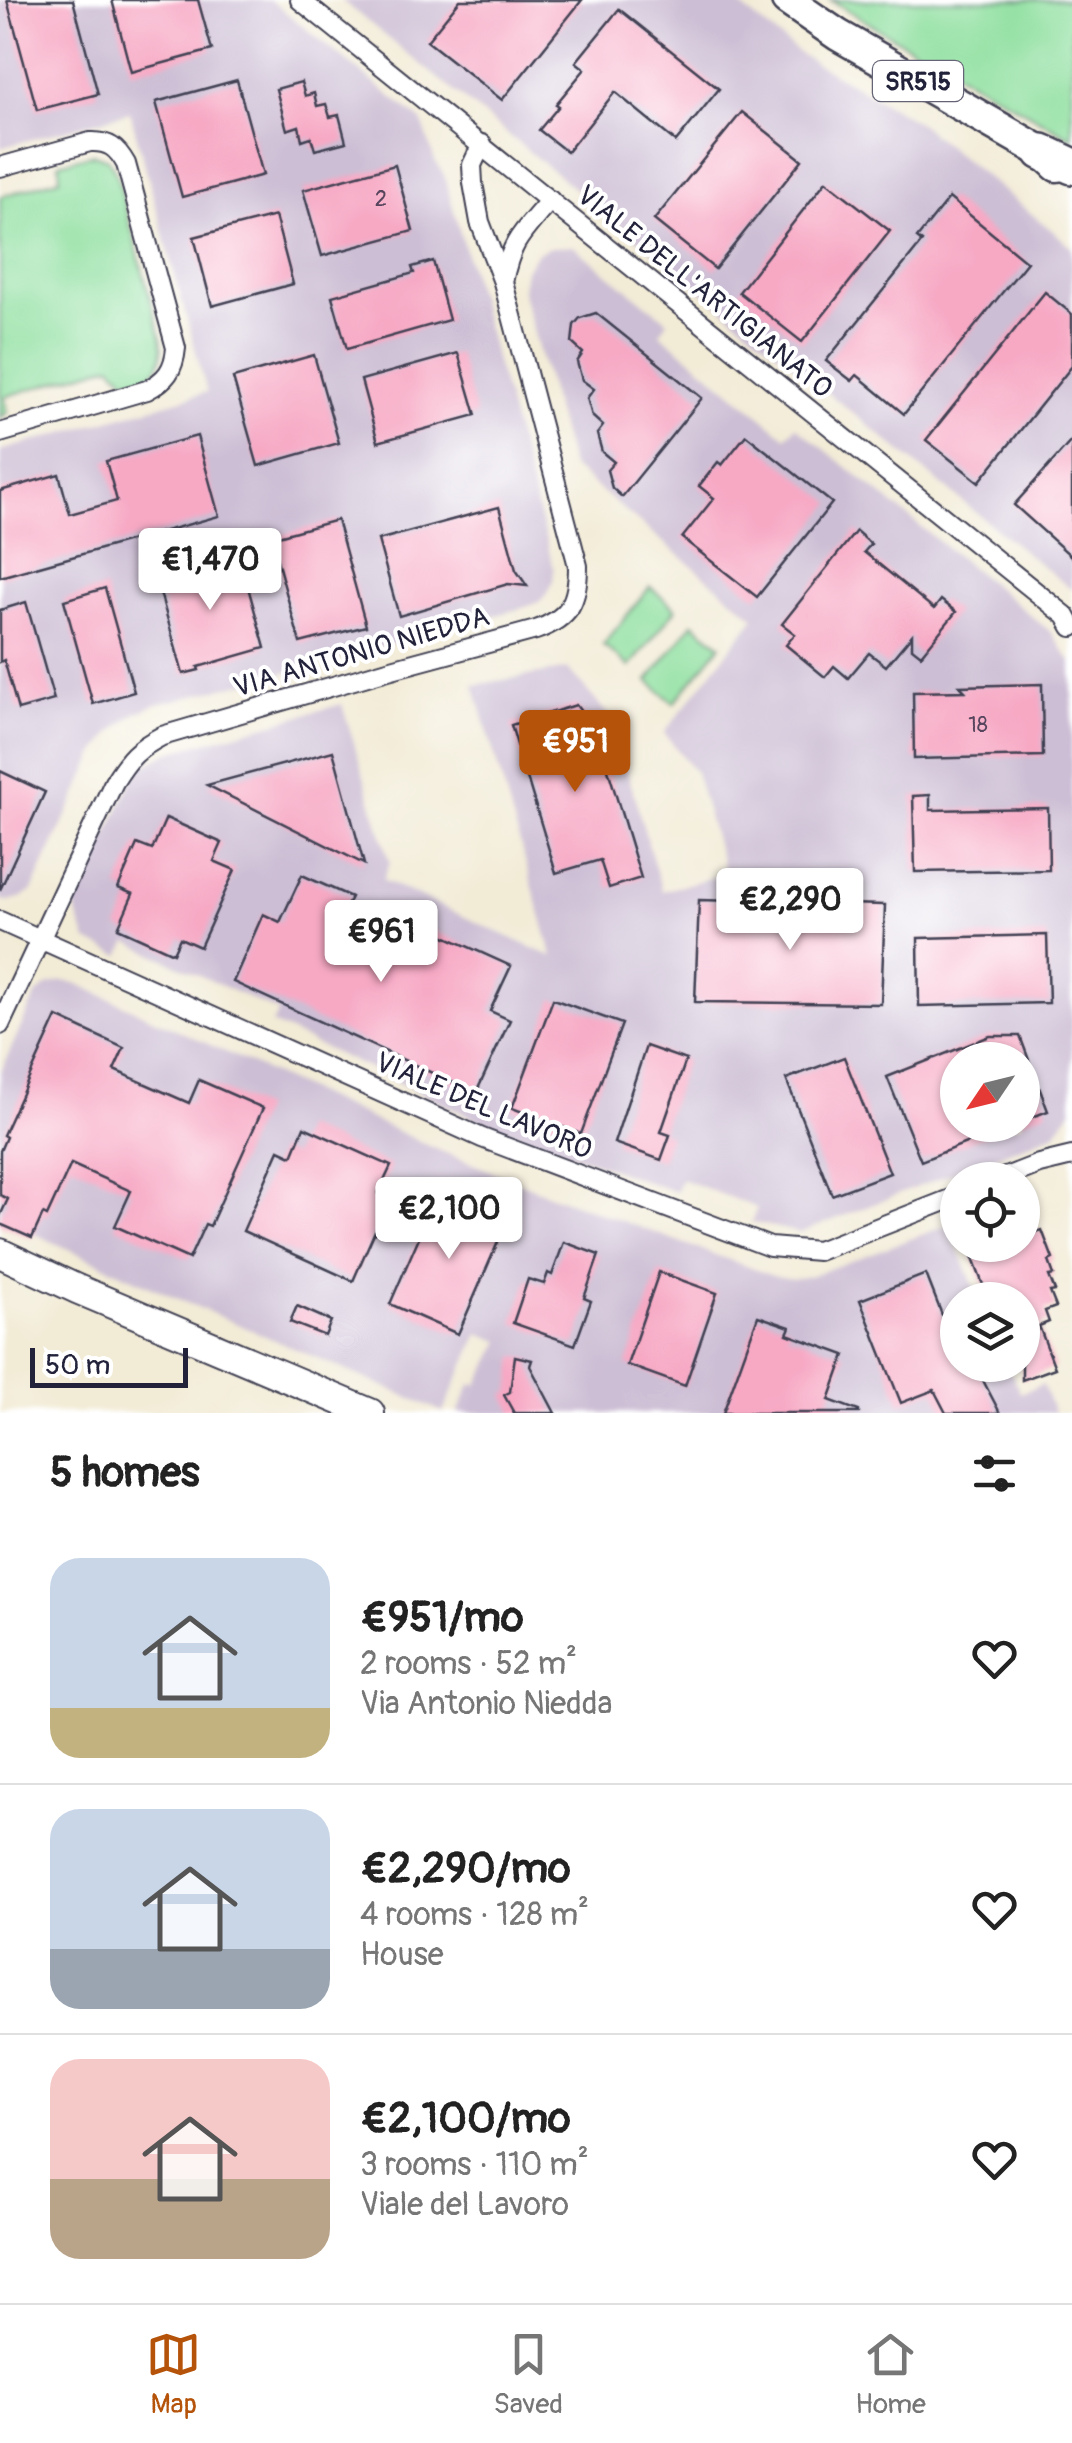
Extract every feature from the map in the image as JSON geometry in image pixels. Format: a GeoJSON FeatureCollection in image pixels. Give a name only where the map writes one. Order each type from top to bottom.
{"type":"FeatureCollection","features":[{"type":"Feature","properties":{"kind":"main road","name":"SR515"},"geometry":{"type":"LineString","coordinates":[[792,2],[838,35],[1057,159],[1072,179]]}},
{"type":"Feature","properties":{"kind":"main road"},"geometry":{"type":"LineString","coordinates":[[0,1253],[370,1413]]}},
{"type":"Feature","properties":{"kind":"street","name":"VIALE DELL'ARTIGIANATO"},"geometry":{"type":"LineString","coordinates":[[300,0],[1066,616],[1072,628]]}},
{"type":"Feature","properties":{"kind":"street"},"geometry":{"type":"LineString","coordinates":[[0,167],[90,142],[113,145],[132,183],[176,348],[170,374],[148,390],[0,432]]}},
{"type":"Feature","properties":{"kind":"street","name":"VIA ANTONIO NIEDDA"},"geometry":{"type":"LineString","coordinates":[[0,1025],[114,782],[140,747],[162,736],[536,630],[569,610],[576,596],[578,566],[503,282],[480,222],[472,183],[474,155],[482,144]]}},
{"type":"Feature","properties":{"kind":"street"},"geometry":{"type":"LineString","coordinates":[[503,282],[509,253],[550,200]]}},
{"type":"Feature","properties":{"kind":"street","name":"VIALE DEL LAVORO"},"geometry":{"type":"LineString","coordinates":[[0,922],[482,1138],[770,1247],[818,1251],[940,1203]]}},
{"type":"Feature","properties":{"kind":"street"},"geometry":{"type":"LineString","coordinates":[[1040,1164],[1072,1156]]}},
{"type":"Feature","properties":{"kind":"shaded area"},"geometry":{"type":"Polygon","coordinates":[[[0,0],[270,0],[422,121],[435,161],[444,175],[554,569],[548,593],[526,607],[136,713],[111,733],[95,756],[32,891],[10,901],[0,900],[0,451],[207,392],[130,112],[0,148],[0,0]]]}},
{"type":"Feature","properties":{"kind":"shaded area"},"geometry":{"type":"Polygon","coordinates":[[[341,0],[733,0],[800,54],[919,123],[1072,248],[1072,590],[341,0]]]}},
{"type":"Feature","properties":{"kind":"shaded area"},"geometry":{"type":"Polygon","coordinates":[[[573,246],[668,321],[660,333],[786,437],[796,426],[1051,632],[1072,663],[1072,1109],[1055,1133],[1040,1139],[1040,1042],[940,1042],[940,1142],[1032,1142],[981,1162],[940,1162],[940,1178],[800,1233],[751,1222],[757,1208],[681,1179],[675,1192],[479,1120],[272,1024],[278,1012],[128,942],[120,956],[87,941],[74,906],[138,768],[170,752],[342,704],[390,862],[383,880],[553,957],[474,685],[568,669],[612,719],[662,891],[725,874],[695,772],[664,733],[755,617],[571,467],[522,290],[525,270],[537,253],[550,247],[573,246]]]}},
{"type":"Feature","properties":{"kind":"shaded area"},"geometry":{"type":"Polygon","coordinates":[[[62,981],[76,983],[436,1149],[773,1276],[810,1276],[940,1228],[940,1262],[964,1262],[972,1282],[940,1282],[940,1382],[1015,1382],[1020,1393],[1043,1384],[1054,1413],[458,1413],[470,1385],[478,1384],[501,1341],[479,1334],[443,1412],[0,1218],[0,1073],[30,1007],[38,993],[62,981]]]}},
{"type":"Feature","properties":{"kind":"green space"},"geometry":{"type":"Polygon","coordinates":[[[831,0],[1072,0],[1072,138],[882,31],[831,0]]]}},
{"type":"Feature","properties":{"kind":"green space"},"geometry":{"type":"Polygon","coordinates":[[[94,154],[108,159],[116,173],[161,338],[159,363],[151,374],[136,379],[126,380],[111,365],[4,397],[8,412],[0,418],[0,197],[60,178],[59,163],[94,154]]]}},
{"type":"Feature","properties":{"kind":"green space"},"geometry":{"type":"Polygon","coordinates":[[[650,587],[676,609],[630,667],[603,645],[650,587]]]}},
{"type":"Feature","properties":{"kind":"green space"},"geometry":{"type":"Polygon","coordinates":[[[693,623],[721,645],[674,703],[648,681],[693,623]]]}},
{"type":"Feature","properties":{"kind":"building"},"geometry":{"type":"Polygon","coordinates":[[[7,0],[73,0],[98,94],[37,110],[7,0]]]}},
{"type":"Feature","properties":{"kind":"building"},"geometry":{"type":"Polygon","coordinates":[[[112,0],[198,0],[212,50],[131,72],[112,0]]]}},
{"type":"Feature","properties":{"kind":"building"},"geometry":{"type":"Polygon","coordinates":[[[460,0],[582,0],[502,100],[427,41],[460,0]]]}},
{"type":"Feature","properties":{"kind":"building"},"geometry":{"type":"Polygon","coordinates":[[[619,9],[719,89],[676,142],[615,92],[567,152],[539,130],[585,69],[576,62],[619,9]]]}},
{"type":"Feature","properties":{"kind":"building"},"geometry":{"type":"Polygon","coordinates":[[[237,80],[263,175],[182,197],[156,102],[237,80]]]}},
{"type":"Feature","properties":{"kind":"building"},"geometry":{"type":"Polygon","coordinates":[[[301,82],[305,96],[314,93],[317,106],[326,104],[330,117],[339,115],[346,142],[315,150],[311,137],[302,140],[299,126],[287,130],[276,89],[301,82]]]}},
{"type":"Feature","properties":{"kind":"building"},"geometry":{"type":"Polygon","coordinates":[[[742,112],[802,160],[715,269],[654,220],[742,112]]]}},
{"type":"Feature","properties":{"kind":"building"},"geometry":{"type":"Polygon","coordinates":[[[395,165],[413,231],[322,256],[303,190],[395,165]]]}},
{"type":"Feature","properties":{"kind":"building"},"geometry":{"type":"Polygon","coordinates":[[[826,181],[890,231],[802,342],[739,292],[826,181]]]}},
{"type":"Feature","properties":{"kind":"building"},"geometry":{"type":"Polygon","coordinates":[[[949,198],[1027,262],[904,414],[857,375],[852,381],[826,361],[922,242],[917,238],[949,198]]]}},
{"type":"Feature","properties":{"kind":"building"},"geometry":{"type":"Polygon","coordinates":[[[275,216],[293,284],[212,306],[194,237],[275,216]]]}},
{"type":"Feature","properties":{"kind":"building"},"geometry":{"type":"Polygon","coordinates":[[[433,261],[449,320],[347,349],[332,296],[414,273],[412,267],[433,261]]]}},
{"type":"Feature","properties":{"kind":"building"},"geometry":{"type":"Polygon","coordinates":[[[1045,292],[1072,314],[1072,366],[979,482],[926,440],[1045,292]]]}},
{"type":"Feature","properties":{"kind":"building"},"geometry":{"type":"Polygon","coordinates":[[[596,313],[702,398],[622,497],[612,488],[607,470],[614,462],[602,452],[597,434],[603,426],[592,416],[587,398],[594,389],[582,380],[577,362],[583,353],[572,343],[574,325],[580,318],[596,313]]]}},
{"type":"Feature","properties":{"kind":"building"},"geometry":{"type":"Polygon","coordinates":[[[458,353],[476,415],[378,442],[361,380],[458,353]]]}},
{"type":"Feature","properties":{"kind":"building"},"geometry":{"type":"Polygon","coordinates":[[[314,355],[339,443],[258,466],[233,378],[314,355]]]}},
{"type":"Feature","properties":{"kind":"building"},"geometry":{"type":"Polygon","coordinates":[[[746,435],[832,503],[757,597],[682,538],[714,498],[699,486],[746,435]]]}},
{"type":"Feature","properties":{"kind":"building"},"geometry":{"type":"Polygon","coordinates":[[[197,436],[219,516],[0,577],[0,491],[59,474],[70,514],[117,501],[106,461],[197,436]]]}},
{"type":"Feature","properties":{"kind":"building"},"geometry":{"type":"Polygon","coordinates":[[[1072,440],[1072,557],[1014,505],[1072,440]]]}},
{"type":"Feature","properties":{"kind":"building"},"geometry":{"type":"Polygon","coordinates":[[[499,507],[516,570],[527,586],[508,584],[399,616],[378,540],[499,507]]]}},
{"type":"Feature","properties":{"kind":"building"},"geometry":{"type":"Polygon","coordinates":[[[337,520],[366,626],[300,643],[271,538],[337,520]]]}},
{"type":"Feature","properties":{"kind":"building"},"geometry":{"type":"Polygon","coordinates":[[[856,531],[871,544],[864,552],[934,609],[941,600],[956,612],[921,655],[912,648],[912,635],[886,666],[869,653],[848,678],[834,666],[825,677],[786,645],[795,634],[782,624],[856,531]]]}},
{"type":"Feature","properties":{"kind":"building"},"geometry":{"type":"Polygon","coordinates":[[[239,555],[265,648],[183,674],[156,578],[239,555]]]}},
{"type":"Feature","properties":{"kind":"building"},"geometry":{"type":"Polygon","coordinates":[[[105,588],[134,692],[93,704],[64,600],[105,588]]]}},
{"type":"Feature","properties":{"kind":"building"},"geometry":{"type":"Polygon","coordinates":[[[26,602],[54,700],[18,710],[4,660],[0,662],[0,610],[26,602]]]}},
{"type":"Feature","properties":{"kind":"building"},"geometry":{"type":"Polygon","coordinates":[[[1042,684],[1043,756],[914,759],[913,692],[965,691],[960,686],[1042,684]]]}},
{"type":"Feature","properties":{"kind":"building"},"geometry":{"type":"Polygon","coordinates":[[[576,705],[597,733],[641,878],[609,888],[600,860],[556,873],[511,725],[576,705]]]}},
{"type":"Feature","properties":{"kind":"building"},"geometry":{"type":"Polygon","coordinates":[[[333,751],[364,864],[207,785],[333,751]]]}},
{"type":"Feature","properties":{"kind":"building"},"geometry":{"type":"Polygon","coordinates":[[[0,771],[45,792],[0,890],[0,771]]]}},
{"type":"Feature","properties":{"kind":"building"},"geometry":{"type":"Polygon","coordinates":[[[930,795],[930,810],[1048,808],[1049,870],[915,872],[913,796],[930,795]]]}},
{"type":"Feature","properties":{"kind":"building"},"geometry":{"type":"Polygon","coordinates":[[[166,818],[222,843],[214,861],[235,870],[200,947],[180,938],[173,953],[118,928],[133,894],[118,888],[137,844],[152,850],[166,818]]]}},
{"type":"Feature","properties":{"kind":"building"},"geometry":{"type":"Polygon","coordinates":[[[302,875],[351,897],[338,926],[390,950],[405,918],[511,966],[490,1011],[510,1020],[476,1093],[233,982],[263,914],[280,922],[302,875]]]}},
{"type":"Feature","properties":{"kind":"building"},"geometry":{"type":"Polygon","coordinates":[[[699,900],[885,905],[881,1004],[695,1002],[699,900]]]}},
{"type":"Feature","properties":{"kind":"building"},"geometry":{"type":"Polygon","coordinates":[[[1047,935],[1049,1003],[919,1006],[918,938],[1047,935]]]}},
{"type":"Feature","properties":{"kind":"building"},"geometry":{"type":"Polygon","coordinates":[[[553,999],[622,1024],[581,1134],[512,1108],[553,999]]]}},
{"type":"Feature","properties":{"kind":"building"},"geometry":{"type":"Polygon","coordinates":[[[57,1017],[124,1048],[114,1070],[189,1103],[199,1080],[263,1108],[210,1226],[205,1224],[189,1259],[115,1226],[131,1191],[71,1164],[47,1216],[43,1214],[32,1238],[0,1224],[8,1199],[0,1195],[0,1151],[6,1137],[3,1135],[57,1017]]]}},
{"type":"Feature","properties":{"kind":"building"},"geometry":{"type":"Polygon","coordinates":[[[990,1036],[1020,1036],[1022,1042],[975,1042],[990,1036]]]}},
{"type":"Feature","properties":{"kind":"building"},"geometry":{"type":"Polygon","coordinates":[[[646,1046],[686,1060],[661,1132],[670,1135],[661,1160],[614,1143],[646,1046]]]}},
{"type":"Feature","properties":{"kind":"building"},"geometry":{"type":"Polygon","coordinates":[[[940,1056],[940,1142],[969,1142],[921,1161],[887,1077],[940,1056]]]}},
{"type":"Feature","properties":{"kind":"building"},"geometry":{"type":"Polygon","coordinates":[[[844,1057],[890,1173],[832,1195],[786,1079],[844,1057]]]}},
{"type":"Feature","properties":{"kind":"building"},"geometry":{"type":"Polygon","coordinates":[[[1040,1090],[1048,1111],[1040,1114],[1040,1090]]]}},
{"type":"Feature","properties":{"kind":"building"},"geometry":{"type":"Polygon","coordinates":[[[304,1127],[391,1166],[378,1194],[389,1199],[353,1281],[243,1231],[279,1150],[292,1156],[304,1127]]]}},
{"type":"Feature","properties":{"kind":"building"},"geometry":{"type":"Polygon","coordinates":[[[440,1189],[508,1219],[458,1334],[390,1304],[440,1189]]]}},
{"type":"Feature","properties":{"kind":"building"},"geometry":{"type":"Polygon","coordinates":[[[1040,1231],[1053,1259],[1049,1261],[1054,1275],[1049,1276],[1055,1291],[1050,1292],[1056,1307],[1045,1311],[1049,1322],[1040,1326],[1040,1282],[982,1282],[974,1262],[1040,1262],[1040,1231]]]}},
{"type":"Feature","properties":{"kind":"building"},"geometry":{"type":"Polygon","coordinates":[[[564,1242],[599,1255],[584,1298],[591,1301],[575,1345],[513,1323],[528,1279],[544,1284],[548,1273],[552,1275],[564,1242]]]}},
{"type":"Feature","properties":{"kind":"building"},"geometry":{"type":"Polygon","coordinates":[[[659,1272],[717,1293],[685,1386],[627,1365],[659,1272]]]}},
{"type":"Feature","properties":{"kind":"building"},"geometry":{"type":"Polygon","coordinates":[[[926,1274],[940,1310],[940,1382],[984,1382],[1000,1413],[946,1413],[934,1390],[901,1403],[860,1300],[926,1274]]]}},
{"type":"Feature","properties":{"kind":"building"},"geometry":{"type":"Polygon","coordinates":[[[297,1306],[331,1321],[325,1336],[290,1322],[297,1306]]]}},
{"type":"Feature","properties":{"kind":"building"},"geometry":{"type":"Polygon","coordinates":[[[758,1316],[790,1327],[787,1334],[845,1355],[829,1400],[859,1413],[723,1413],[758,1316]]]}},
{"type":"Feature","properties":{"kind":"building"},"geometry":{"type":"Polygon","coordinates":[[[1040,1329],[1055,1368],[1040,1373],[1040,1329]]]}},
{"type":"Feature","properties":{"kind":"building"},"geometry":{"type":"Polygon","coordinates":[[[515,1356],[532,1360],[530,1366],[555,1413],[514,1413],[504,1395],[510,1392],[515,1356]]]}}]}
